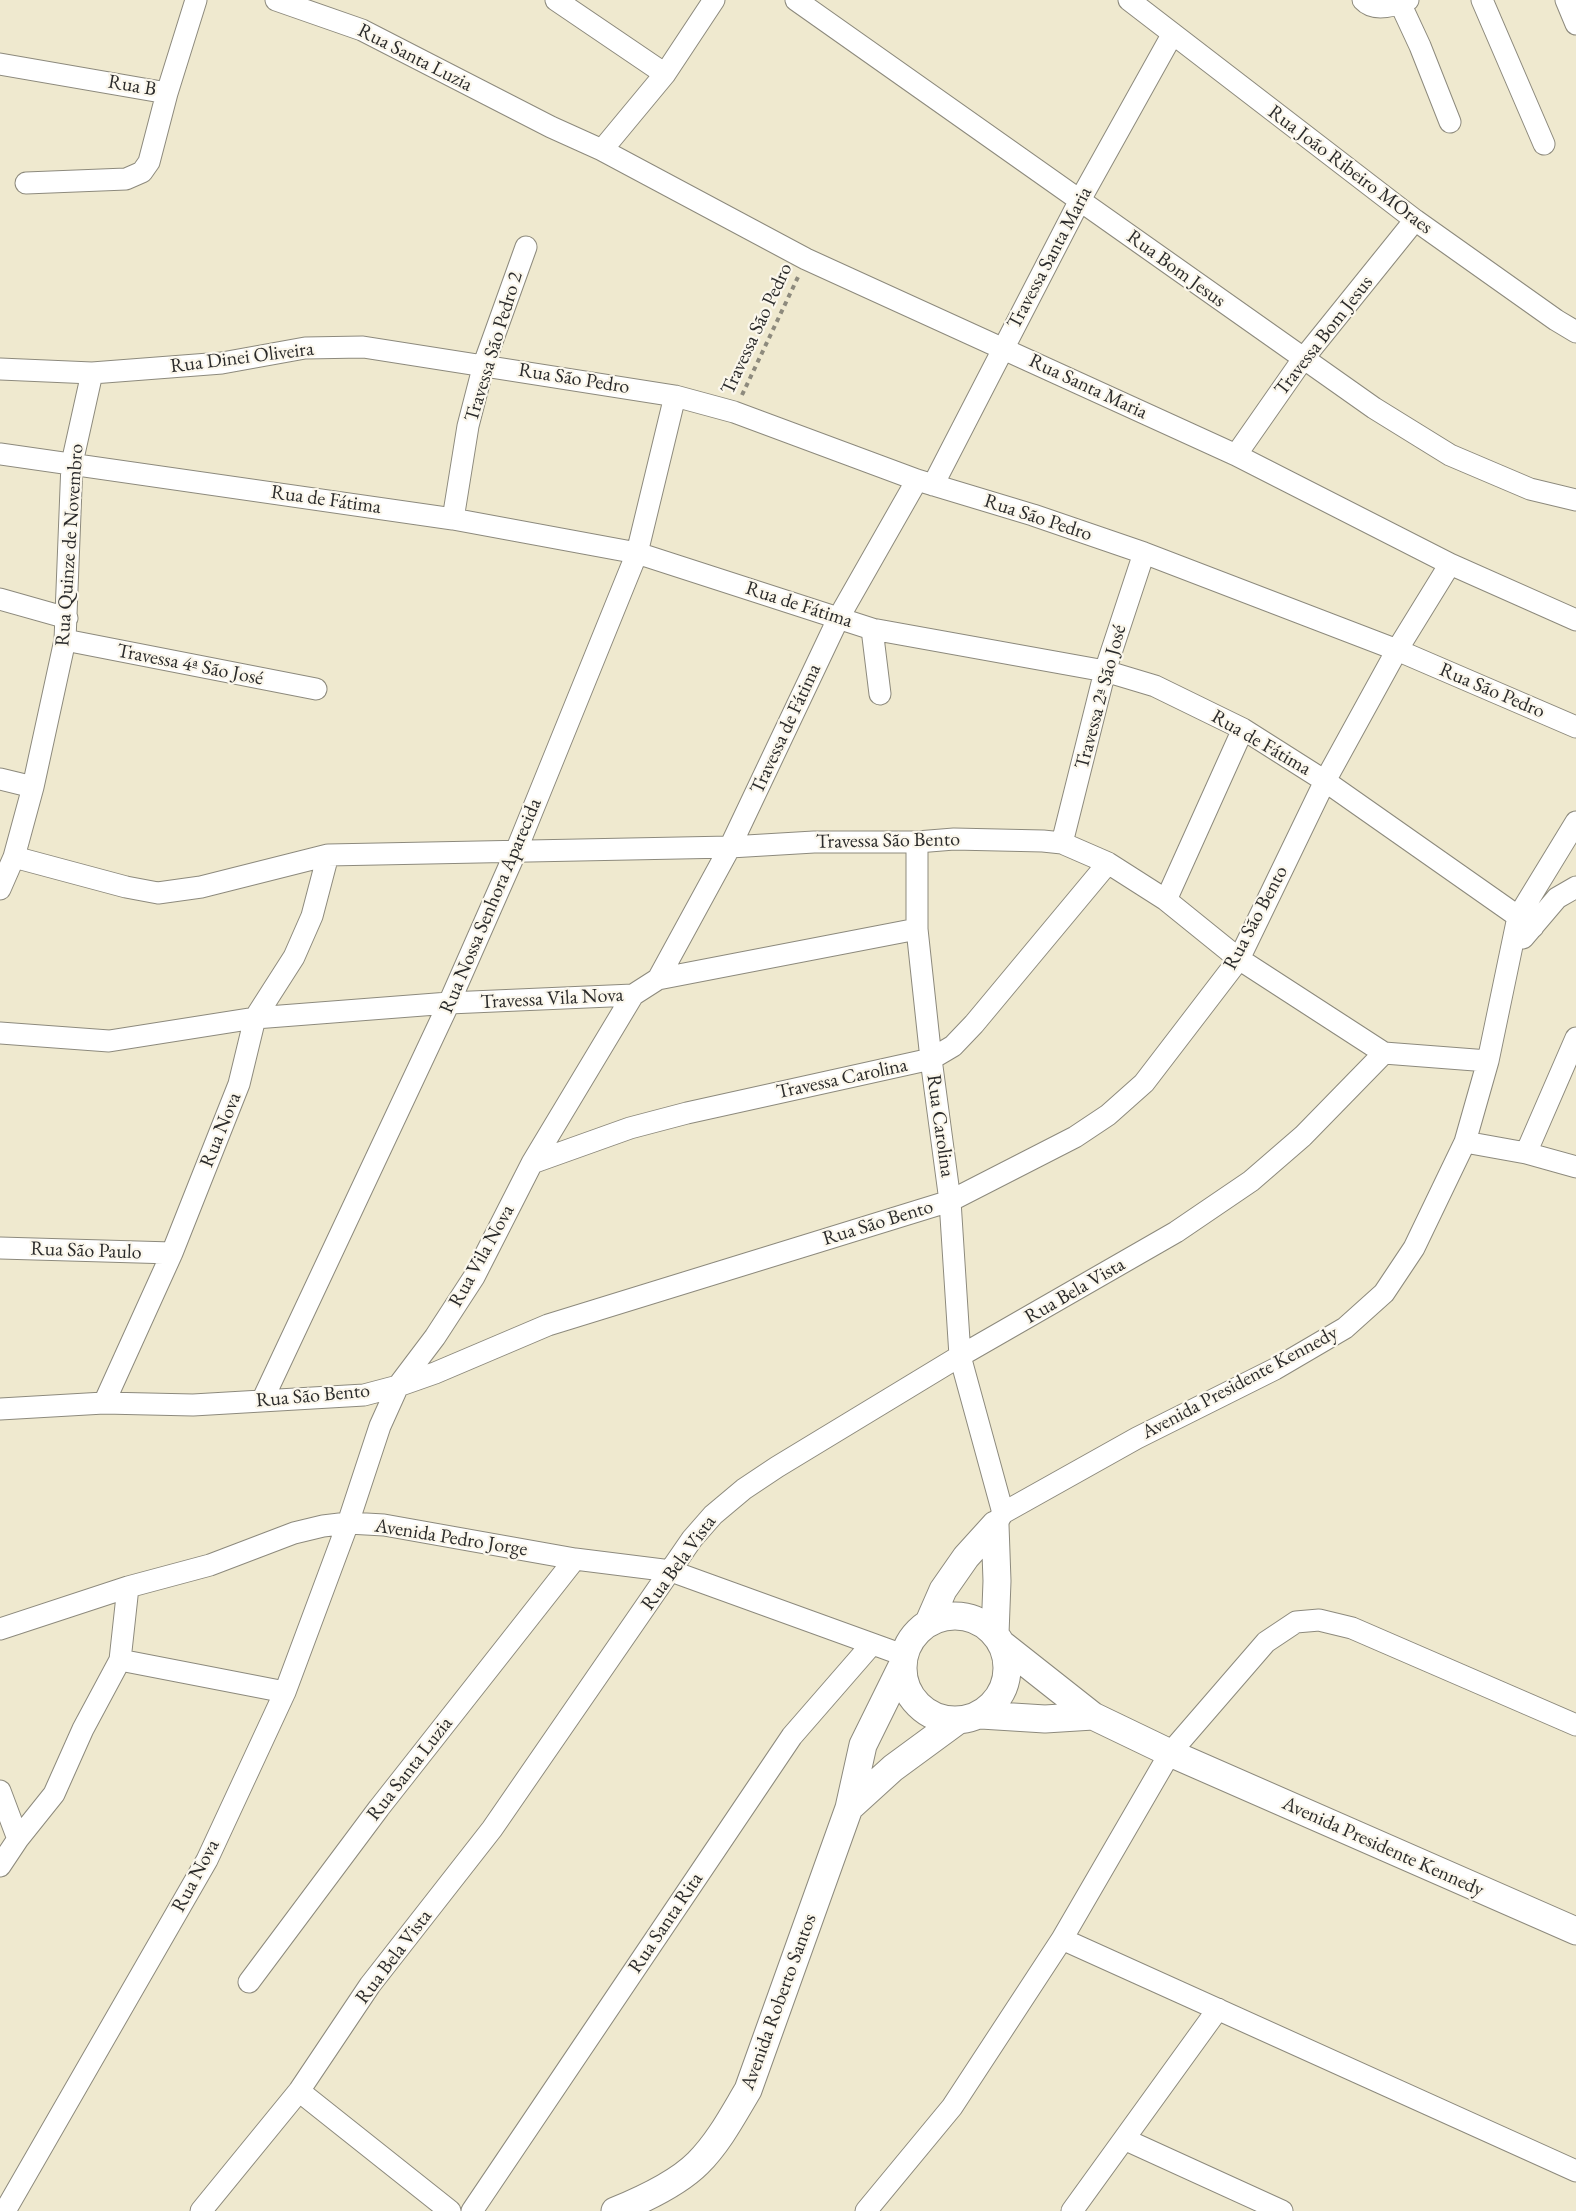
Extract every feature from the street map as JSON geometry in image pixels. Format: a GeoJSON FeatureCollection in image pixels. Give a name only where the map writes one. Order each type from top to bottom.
{"type":"FeatureCollection","features":[{"type":"Feature","properties":{"kind":"main road","name":"Avenida Presidente Kennedy"},"geometry":{"type":"LineString","coordinates":[[929,1622],[943,1590],[966,1557],[999,1519]]}},
{"type":"Feature","properties":{"kind":"main road"},"geometry":{"type":"LineString","coordinates":[[969,1718],[1000,1696],[1008,1671],[999,1640],[997,1581],[999,1519]]}},
{"type":"Feature","properties":{"kind":"main road","name":"Avenida Presidente Kennedy"},"geometry":{"type":"LineString","coordinates":[[1093,1716],[1045,1719],[936,1718],[918,1707],[906,1689],[902,1661],[913,1636],[929,1622],[952,1615],[976,1620],[1093,1716],[1170,1753],[1576,1931]]}},
{"type":"Feature","properties":{"kind":"main road","name":"Avenida Roberto Santos"},"geometry":{"type":"LineString","coordinates":[[615,2211],[650,2197],[698,2163],[723,2132],[748,2090],[849,1808],[863,1745],[902,1661]]}},
{"type":"Feature","properties":{"kind":"main road","name":"Avenida Roberto Santos"},"geometry":{"type":"LineString","coordinates":[[849,1808],[893,1768],[969,1718]]}},
{"type":"Feature","properties":{"kind":"street","name":"Rua B"},"geometry":{"type":"LineString","coordinates":[[0,64],[167,93],[196,0]]}},
{"type":"Feature","properties":{"kind":"street","name":"Rua Santa Luzia"},"geometry":{"type":"LineString","coordinates":[[276,0],[362,30],[551,127],[602,150]]}},
{"type":"Feature","properties":{"kind":"street"},"geometry":{"type":"LineString","coordinates":[[556,0],[665,74]]}},
{"type":"Feature","properties":{"kind":"street"},"geometry":{"type":"LineString","coordinates":[[602,150],[665,74],[714,0]]}},
{"type":"Feature","properties":{"kind":"street","name":"Rua Bom Jesus"},"geometry":{"type":"LineString","coordinates":[[796,0],[1374,408],[1450,455],[1530,489],[1576,500]]}},
{"type":"Feature","properties":{"kind":"street","name":"Rua João Ribeiro MOraes"},"geometry":{"type":"LineString","coordinates":[[1129,0],[1415,220],[1576,332]]}},
{"type":"Feature","properties":{"kind":"street"},"geometry":{"type":"LineString","coordinates":[[1482,0],[1544,144]]}},
{"type":"Feature","properties":{"kind":"street"},"geometry":{"type":"LineString","coordinates":[[1566,0],[1576,24]]}},
{"type":"Feature","properties":{"kind":"street"},"geometry":{"type":"LineString","coordinates":[[1364,1],[1377,7],[1404,2],[1450,122]]}},
{"type":"Feature","properties":{"kind":"street","name":"Travessa Santa Maria"},"geometry":{"type":"LineString","coordinates":[[925,483],[1003,348],[1080,200],[1172,35]]}},
{"type":"Feature","properties":{"kind":"street"},"geometry":{"type":"LineString","coordinates":[[26,183],[135,177],[150,162],[167,93]]}},
{"type":"Feature","properties":{"kind":"street","name":"Rua Santa Maria"},"geometry":{"type":"LineString","coordinates":[[602,150],[806,259],[1236,455],[1450,564],[1576,620]]}},
{"type":"Feature","properties":{"kind":"street","name":"Travessa Bom Jesus"},"geometry":{"type":"LineString","coordinates":[[1236,455],[1303,359],[1415,220]]}},
{"type":"Feature","properties":{"kind":"street","name":"Travessa São Pedro 2"},"geometry":{"type":"LineString","coordinates":[[453,519],[468,426],[484,364],[526,247]]}},
{"type":"Feature","properties":{"kind":"street","name":"Rua Dinei Oliveira"},"geometry":{"type":"LineString","coordinates":[[0,369],[92,373],[222,363],[305,348],[363,347],[484,364]]}},
{"type":"Feature","properties":{"kind":"street","name":"Rua São Pedro"},"geometry":{"type":"LineString","coordinates":[[484,364],[675,396],[734,412],[925,483],[1033,515],[1144,553],[1397,650],[1576,727]]}},
{"type":"Feature","properties":{"kind":"street","name":"Rua Quinze de Novembro"},"geometry":{"type":"LineString","coordinates":[[2,884],[15,857],[33,788],[65,640],[68,618],[72,463],[92,373]]}},
{"type":"Feature","properties":{"kind":"street","name":"Rua Nossa Senhora Aparecida"},"geometry":{"type":"LineString","coordinates":[[262,1401],[450,1004],[516,851],[637,553],[675,396]]}},
{"type":"Feature","properties":{"kind":"street","name":"Rua de Fátima"},"geometry":{"type":"LineString","coordinates":[[0,454],[453,519],[637,553],[872,629],[1105,671],[1155,686],[1243,729],[1326,781],[1525,922]]}},
{"type":"Feature","properties":{"kind":"street","name":"Travessa de Fátima"},"geometry":{"type":"LineString","coordinates":[[657,979],[730,847],[839,617],[925,483]]}},
{"type":"Feature","properties":{"kind":"street","name":"Travessa 2ª São José"},"geometry":{"type":"LineString","coordinates":[[1062,843],[1105,671],[1144,553]]}},
{"type":"Feature","properties":{"kind":"street","name":"Rua São Bento"},"geometry":{"type":"LineString","coordinates":[[0,1409],[104,1403],[193,1405],[364,1395],[435,1373],[548,1325],[950,1201],[1075,1137],[1108,1115],[1144,1083],[1239,958],[1326,781],[1397,650],[1450,564]]}},
{"type":"Feature","properties":{"kind":"street"},"geometry":{"type":"LineString","coordinates":[[0,599],[68,618]]}},
{"type":"Feature","properties":{"kind":"street"},"geometry":{"type":"LineString","coordinates":[[872,629],[880,694]]}},
{"type":"Feature","properties":{"kind":"street","name":"Travessa 4ª São José"},"geometry":{"type":"LineString","coordinates":[[65,640],[316,689]]}},
{"type":"Feature","properties":{"kind":"street"},"geometry":{"type":"LineString","coordinates":[[1166,900],[1243,729]]}},
{"type":"Feature","properties":{"kind":"street"},"geometry":{"type":"LineString","coordinates":[[0,779],[33,788]]}},
{"type":"Feature","properties":{"kind":"street"},"geometry":{"type":"LineString","coordinates":[[1525,922],[1575,826]]}},
{"type":"Feature","properties":{"kind":"street","name":"Travessa São Bento"},"geometry":{"type":"LineString","coordinates":[[15,857],[126,887],[158,893],[201,886],[328,855],[730,847],[814,842],[917,842],[954,839],[1062,843],[1108,863],[1166,900],[1239,958],[1384,1053]]}},
{"type":"Feature","properties":{"kind":"street","name":"Rua Carolina"},"geometry":{"type":"LineString","coordinates":[[917,842],[917,929],[950,1201],[960,1356],[999,1519]]}},
{"type":"Feature","properties":{"kind":"street","name":"Rua Nova"},"geometry":{"type":"LineString","coordinates":[[104,1403],[172,1253],[239,1083],[255,1018],[294,957],[312,916],[328,855]]}},
{"type":"Feature","properties":{"kind":"street","name":"Travessa Carolina"},"geometry":{"type":"LineString","coordinates":[[532,1163],[630,1128],[687,1113],[931,1059],[953,1046],[974,1024],[1108,863]]}},
{"type":"Feature","properties":{"kind":"street"},"geometry":{"type":"LineString","coordinates":[[1525,922],[1576,887]]}},
{"type":"Feature","properties":{"kind":"street","name":"Avenida Presidente Kennedy"},"geometry":{"type":"LineString","coordinates":[[999,1519],[1137,1438],[1275,1369],[1346,1328],[1384,1293],[1414,1248],[1465,1142],[1488,1061],[1510,953],[1525,922]]}},
{"type":"Feature","properties":{"kind":"street","name":"Travessa Vila Nova"},"geometry":{"type":"LineString","coordinates":[[0,1033],[109,1041],[255,1018],[450,1004],[633,995],[657,979],[917,929]]}},
{"type":"Feature","properties":{"kind":"street","name":"Rua Vila Nova"},"geometry":{"type":"LineString","coordinates":[[348,1523],[380,1426],[398,1386],[435,1338],[474,1276],[532,1163],[633,995]]}},
{"type":"Feature","properties":{"kind":"street"},"geometry":{"type":"LineString","coordinates":[[1526,1153],[1576,1038]]}},
{"type":"Feature","properties":{"kind":"street"},"geometry":{"type":"LineString","coordinates":[[1384,1053],[1488,1061]]}},
{"type":"Feature","properties":{"kind":"street","name":"Rua Bela Vista"},"geometry":{"type":"LineString","coordinates":[[201,2211],[299,2091],[370,1985],[492,1829],[692,1539],[713,1515],[744,1489],[960,1356],[1176,1232],[1251,1181],[1303,1136],[1384,1053]]}},
{"type":"Feature","properties":{"kind":"street"},"geometry":{"type":"LineString","coordinates":[[1465,1142],[1526,1153],[1576,1167]]}},
{"type":"Feature","properties":{"kind":"street","name":"Rua São Paulo"},"geometry":{"type":"LineString","coordinates":[[0,1248],[172,1253]]}},
{"type":"Feature","properties":{"kind":"street","name":"Rua Nova"},"geometry":{"type":"LineString","coordinates":[[5,2211],[207,1860],[285,1692],[348,1523]]}},
{"type":"Feature","properties":{"kind":"street","name":"Avenida Pedro Jorge"},"geometry":{"type":"LineString","coordinates":[[0,1629],[128,1587],[210,1565],[294,1533],[348,1523],[384,1525],[575,1559],[671,1571],[873,1644],[902,1661]]}},
{"type":"Feature","properties":{"kind":"street","name":"Rua Santa Luzia"},"geometry":{"type":"LineString","coordinates":[[249,1982],[393,1790],[575,1559]]}},
{"type":"Feature","properties":{"kind":"street"},"geometry":{"type":"LineString","coordinates":[[0,1866],[18,1839],[54,1794],[83,1729],[120,1660],[128,1587]]}},
{"type":"Feature","properties":{"kind":"street"},"geometry":{"type":"LineString","coordinates":[[866,2211],[952,2108],[1062,1939],[1170,1753],[1266,1642],[1296,1622],[1319,1620],[1352,1628],[1576,1725]]}},
{"type":"Feature","properties":{"kind":"street","name":"Rua Santa Rita"},"geometry":{"type":"LineString","coordinates":[[472,2211],[792,1736],[873,1644]]}},
{"type":"Feature","properties":{"kind":"street"},"geometry":{"type":"LineString","coordinates":[[120,1660],[285,1692]]}},
{"type":"Feature","properties":{"kind":"street"},"geometry":{"type":"LineString","coordinates":[[2,1804],[18,1839]]}},
{"type":"Feature","properties":{"kind":"street"},"geometry":{"type":"LineString","coordinates":[[1062,1939],[1576,2172]]}},
{"type":"Feature","properties":{"kind":"street"},"geometry":{"type":"LineString","coordinates":[[1072,2211],[1218,2009]]}},
{"type":"Feature","properties":{"kind":"street"},"geometry":{"type":"LineString","coordinates":[[299,2091],[450,2211]]}},
{"type":"Feature","properties":{"kind":"street"},"geometry":{"type":"LineString","coordinates":[[1124,2139],[1274,2209]]}},
{"type":"Feature","properties":{"kind":"path","name":"Travessa São Pedro"},"geometry":{"type":"LineString","coordinates":[[734,412],[806,259]]}}]}
